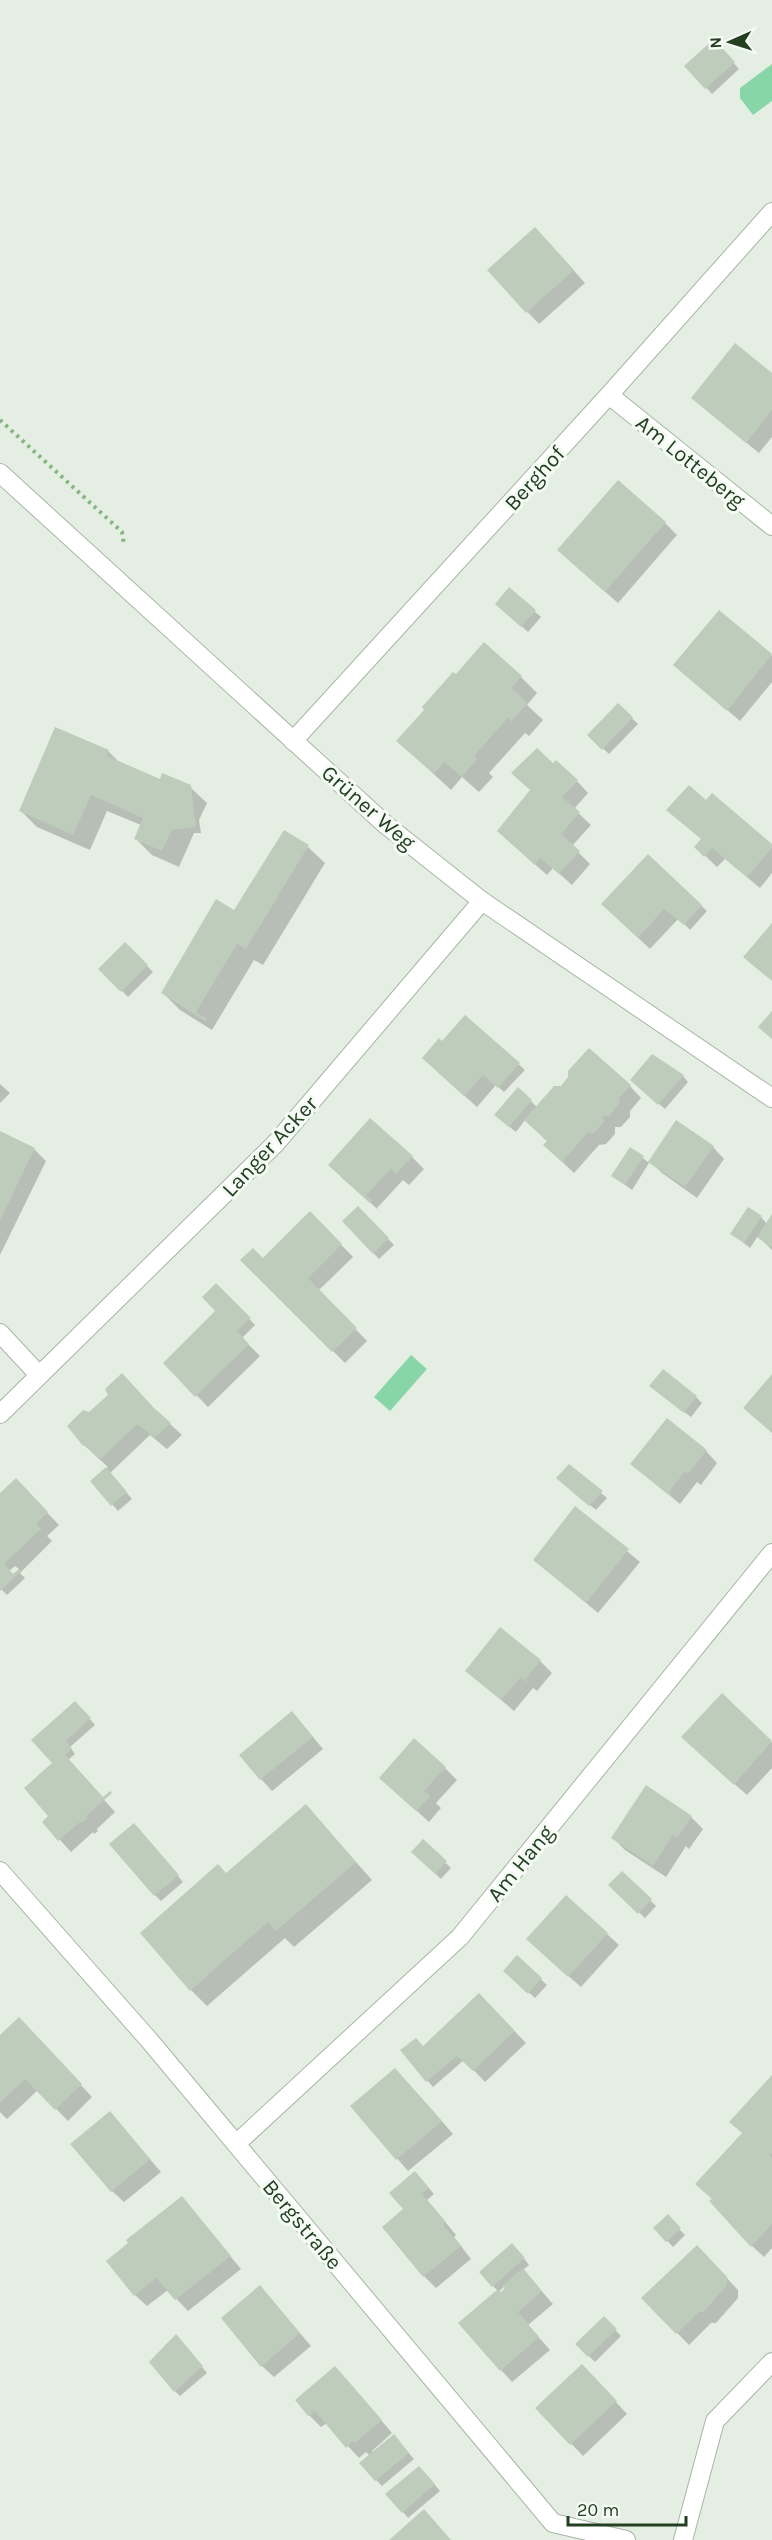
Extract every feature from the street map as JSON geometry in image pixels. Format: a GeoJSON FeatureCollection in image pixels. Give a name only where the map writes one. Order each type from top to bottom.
{"type":"FeatureCollection","features":[{"type":"Feature","properties":{"kind":"street","name":"Berghof"},"geometry":{"type":"LineString","coordinates":[[293,741],[609,395],[772,212]]}},
{"type":"Feature","properties":{"kind":"street","name":"Am Lotteberg"},"geometry":{"type":"LineString","coordinates":[[609,395],[772,526]]}},
{"type":"Feature","properties":{"kind":"street","name":"Grüner Weg"},"geometry":{"type":"LineString","coordinates":[[0,472],[386,825],[482,901],[772,1098]]}},
{"type":"Feature","properties":{"kind":"street","name":"Langer Acker"},"geometry":{"type":"LineString","coordinates":[[0,1413],[276,1143],[482,901]]}},
{"type":"Feature","properties":{"kind":"street"},"geometry":{"type":"LineString","coordinates":[[0,1333],[39,1375]]}},
{"type":"Feature","properties":{"kind":"street","name":"Am Hang"},"geometry":{"type":"LineString","coordinates":[[236,2144],[460,1937],[772,1553]]}},
{"type":"Feature","properties":{"kind":"street","name":"Bergstraße"},"geometry":{"type":"LineString","coordinates":[[0,1871],[236,2144],[553,2523],[626,2540]]}},
{"type":"Feature","properties":{"kind":"street"},"geometry":{"type":"LineString","coordinates":[[683,2540],[715,2421],[772,2362]]}},
{"type":"Feature","properties":{"kind":"path"},"geometry":{"type":"LineString","coordinates":[[0,420],[122,532],[133,593]]}},
{"type":"Feature","properties":{"kind":"shaded area"},"geometry":{"type":"Polygon","coordinates":[[[772,64],[772,101],[753,115],[740,98],[740,88],[772,64]]]}},
{"type":"Feature","properties":{"kind":"shaded area"},"geometry":{"type":"Polygon","coordinates":[[[411,1355],[427,1369],[390,1411],[374,1397],[411,1355]]]}},
{"type":"Feature","properties":{"kind":"building"},"geometry":{"type":"Polygon","coordinates":[[[714,39],[735,62],[705,89],[684,66],[714,39]]]}},
{"type":"Feature","properties":{"kind":"building"},"geometry":{"type":"Polygon","coordinates":[[[535,227],[574,270],[526,313],[487,270],[535,227]]]}},
{"type":"Feature","properties":{"kind":"building"},"geometry":{"type":"Polygon","coordinates":[[[735,343],[772,373],[772,410],[746,443],[691,398],[735,343]]]}},
{"type":"Feature","properties":{"kind":"building"},"geometry":{"type":"Polygon","coordinates":[[[618,480],[666,522],[605,592],[557,550],[618,480]]]}},
{"type":"Feature","properties":{"kind":"building"},"geometry":{"type":"Polygon","coordinates":[[[509,587],[536,610],[521,627],[495,604],[509,587]]]}},
{"type":"Feature","properties":{"kind":"building"},"geometry":{"type":"Polygon","coordinates":[[[719,610],[772,654],[727,711],[673,665],[719,610]]]}},
{"type":"Feature","properties":{"kind":"building"},"geometry":{"type":"Polygon","coordinates":[[[484,642],[522,676],[511,688],[528,703],[511,721],[508,718],[474,756],[477,759],[462,777],[444,762],[434,774],[396,741],[424,710],[422,707],[453,672],[456,674],[484,642]]]}},
{"type":"Feature","properties":{"kind":"building"},"geometry":{"type":"Polygon","coordinates":[[[618,703],[633,717],[602,750],[587,735],[618,703]]]}},
{"type":"Feature","properties":{"kind":"building"},"geometry":{"type":"Polygon","coordinates":[[[55,727],[109,750],[107,756],[160,779],[162,773],[191,785],[196,827],[172,830],[162,851],[134,839],[143,818],[91,795],[73,835],[19,811],[55,727]]]}},
{"type":"Feature","properties":{"kind":"building"},"geometry":{"type":"Polygon","coordinates":[[[537,748],[553,763],[556,760],[578,780],[562,797],[580,812],[561,834],[580,851],[559,874],[540,858],[535,865],[497,831],[530,790],[511,773],[537,748]]]}},
{"type":"Feature","properties":{"kind":"building"},"geometry":{"type":"Polygon","coordinates":[[[689,785],[706,800],[712,793],[772,844],[772,848],[747,877],[712,848],[704,857],[694,847],[701,839],[666,810],[689,785]]]}},
{"type":"Feature","properties":{"kind":"building"},"geometry":{"type":"Polygon","coordinates":[[[284,830],[309,845],[246,949],[237,944],[196,1012],[207,1019],[205,1021],[161,993],[216,899],[234,910],[284,830]]]}},
{"type":"Feature","properties":{"kind":"building"},"geometry":{"type":"Polygon","coordinates":[[[648,854],[702,905],[684,925],[664,909],[638,938],[601,904],[648,854]]]}},
{"type":"Feature","properties":{"kind":"building"},"geometry":{"type":"Polygon","coordinates":[[[772,923],[772,981],[743,957],[772,923]]]}},
{"type":"Feature","properties":{"kind":"building"},"geometry":{"type":"Polygon","coordinates":[[[125,942],[148,965],[121,992],[98,969],[125,942]]]}},
{"type":"Feature","properties":{"kind":"building"},"geometry":{"type":"Polygon","coordinates":[[[772,1011],[772,1039],[758,1027],[772,1011]]]}},
{"type":"Feature","properties":{"kind":"building"},"geometry":{"type":"Polygon","coordinates":[[[465,1015],[520,1063],[498,1088],[483,1075],[464,1096],[422,1058],[439,1038],[442,1041],[465,1015]]]}},
{"type":"Feature","properties":{"kind":"building"},"geometry":{"type":"Polygon","coordinates":[[[589,1048],[631,1085],[619,1098],[619,1104],[609,1116],[603,1116],[604,1122],[594,1133],[587,1133],[562,1162],[543,1145],[547,1141],[524,1120],[554,1086],[561,1086],[568,1077],[568,1071],[589,1048]]]}},
{"type":"Feature","properties":{"kind":"building"},"geometry":{"type":"Polygon","coordinates":[[[652,1054],[684,1075],[658,1105],[630,1080],[652,1054]]]}},
{"type":"Feature","properties":{"kind":"building"},"geometry":{"type":"Polygon","coordinates":[[[518,1087],[532,1100],[509,1127],[494,1115],[518,1087]]]}},
{"type":"Feature","properties":{"kind":"building"},"geometry":{"type":"Polygon","coordinates":[[[370,1118],[413,1156],[396,1174],[391,1169],[366,1195],[372,1201],[370,1203],[328,1165],[370,1118]]]}},
{"type":"Feature","properties":{"kind":"building"},"geometry":{"type":"Polygon","coordinates":[[[676,1120],[714,1146],[685,1187],[648,1162],[676,1120]]]}},
{"type":"Feature","properties":{"kind":"building"},"geometry":{"type":"Polygon","coordinates":[[[0,1131],[35,1148],[0,1220],[0,1131]]]}},
{"type":"Feature","properties":{"kind":"building"},"geometry":{"type":"Polygon","coordinates":[[[630,1147],[644,1156],[625,1185],[611,1176],[630,1147]]]}},
{"type":"Feature","properties":{"kind":"building"},"geometry":{"type":"Polygon","coordinates":[[[358,1206],[389,1238],[373,1254],[342,1221],[358,1206]]]}},
{"type":"Feature","properties":{"kind":"building"},"geometry":{"type":"Polygon","coordinates":[[[748,1207],[762,1216],[744,1243],[730,1234],[748,1207]]]}},
{"type":"Feature","properties":{"kind":"building"},"geometry":{"type":"Polygon","coordinates":[[[310,1211],[342,1244],[308,1278],[357,1328],[332,1352],[240,1260],[253,1248],[263,1258],[310,1211]]]}},
{"type":"Feature","properties":{"kind":"building"},"geometry":{"type":"Polygon","coordinates":[[[772,1214],[772,1248],[757,1237],[772,1214]]]}},
{"type":"Feature","properties":{"kind":"building"},"geometry":{"type":"Polygon","coordinates":[[[216,1283],[251,1318],[237,1331],[249,1344],[195,1397],[163,1363],[215,1311],[202,1297],[216,1283]]]}},
{"type":"Feature","properties":{"kind":"building"},"geometry":{"type":"Polygon","coordinates":[[[663,1369],[697,1396],[684,1413],[649,1386],[663,1369]]]}},
{"type":"Feature","properties":{"kind":"building"},"geometry":{"type":"Polygon","coordinates":[[[122,1373],[171,1423],[155,1438],[137,1424],[100,1460],[85,1445],[83,1446],[67,1426],[83,1410],[89,1412],[108,1395],[105,1389],[122,1373]]]}},
{"type":"Feature","properties":{"kind":"building"},"geometry":{"type":"Polygon","coordinates":[[[772,1374],[772,1433],[743,1408],[772,1374]]]}},
{"type":"Feature","properties":{"kind":"building"},"geometry":{"type":"Polygon","coordinates":[[[667,1418],[707,1450],[688,1474],[685,1471],[669,1492],[672,1494],[670,1496],[630,1464],[667,1418]]]}},
{"type":"Feature","properties":{"kind":"building"},"geometry":{"type":"Polygon","coordinates":[[[569,1464],[603,1491],[589,1506],[556,1478],[569,1464]]]}},
{"type":"Feature","properties":{"kind":"building"},"geometry":{"type":"Polygon","coordinates":[[[106,1467],[127,1492],[111,1506],[90,1481],[106,1467]]]}},
{"type":"Feature","properties":{"kind":"building"},"geometry":{"type":"Polygon","coordinates":[[[16,1478],[48,1512],[36,1524],[41,1529],[4,1564],[13,1574],[19,1569],[21,1571],[0,1591],[0,1493],[16,1478]]]}},
{"type":"Feature","properties":{"kind":"building"},"geometry":{"type":"Polygon","coordinates":[[[575,1506],[629,1549],[586,1603],[533,1560],[575,1506]]]}},
{"type":"Feature","properties":{"kind":"building"},"geometry":{"type":"Polygon","coordinates":[[[500,1627],[541,1660],[526,1679],[528,1683],[521,1677],[501,1700],[465,1671],[500,1627]]]}},
{"type":"Feature","properties":{"kind":"building"},"geometry":{"type":"Polygon","coordinates":[[[722,1693],[772,1741],[734,1785],[681,1737],[722,1693]]]}},
{"type":"Feature","properties":{"kind":"building"},"geometry":{"type":"Polygon","coordinates":[[[75,1701],[91,1718],[66,1741],[72,1749],[65,1755],[103,1797],[110,1791],[112,1793],[86,1816],[88,1818],[58,1841],[42,1822],[48,1816],[24,1788],[52,1763],[31,1740],[75,1701]]]}},
{"type":"Feature","properties":{"kind":"building"},"geometry":{"type":"Polygon","coordinates":[[[292,1711],[313,1737],[260,1780],[239,1755],[292,1711]]]}},
{"type":"Feature","properties":{"kind":"building"},"geometry":{"type":"Polygon","coordinates":[[[414,1738],[446,1767],[424,1791],[431,1796],[416,1811],[379,1778],[414,1738]]]}},
{"type":"Feature","properties":{"kind":"building"},"geometry":{"type":"Polygon","coordinates":[[[646,1785],[692,1816],[677,1838],[673,1835],[653,1866],[611,1838],[646,1785]]]}},
{"type":"Feature","properties":{"kind":"building"},"geometry":{"type":"Polygon","coordinates":[[[306,1804],[356,1862],[276,1931],[268,1922],[190,1991],[140,1933],[218,1864],[226,1873],[306,1804]]]}},
{"type":"Feature","properties":{"kind":"building"},"geometry":{"type":"Polygon","coordinates":[[[134,1823],[179,1875],[154,1896],[109,1844],[134,1823]]]}},
{"type":"Feature","properties":{"kind":"building"},"geometry":{"type":"Polygon","coordinates":[[[423,1839],[447,1861],[435,1874],[411,1852],[423,1839]]]}},
{"type":"Feature","properties":{"kind":"building"},"geometry":{"type":"Polygon","coordinates":[[[622,1871],[652,1899],[638,1914],[608,1885],[622,1871]]]}},
{"type":"Feature","properties":{"kind":"building"},"geometry":{"type":"Polygon","coordinates":[[[566,1895],[608,1933],[568,1977],[526,1939],[566,1895]]]}},
{"type":"Feature","properties":{"kind":"building"},"geometry":{"type":"Polygon","coordinates":[[[517,1955],[542,1978],[528,1994],[503,1971],[517,1955]]]}},
{"type":"Feature","properties":{"kind":"building"},"geometry":{"type":"Polygon","coordinates":[[[479,1993],[515,2031],[473,2071],[457,2056],[426,2082],[400,2050],[416,2038],[423,2046],[479,1993]]]}},
{"type":"Feature","properties":{"kind":"building"},"geometry":{"type":"Polygon","coordinates":[[[19,2017],[82,2084],[55,2110],[25,2079],[0,2103],[0,2035],[19,2017]]]}},
{"type":"Feature","properties":{"kind":"building"},"geometry":{"type":"Polygon","coordinates":[[[395,2068],[442,2121],[396,2160],[350,2106],[395,2068]]]}},
{"type":"Feature","properties":{"kind":"building"},"geometry":{"type":"Polygon","coordinates":[[[772,2075],[772,2153],[769,2155],[772,2158],[772,2224],[751,2247],[709,2201],[712,2199],[695,2184],[742,2133],[729,2122],[772,2075]]]}},
{"type":"Feature","properties":{"kind":"building"},"geometry":{"type":"Polygon","coordinates":[[[110,2111],[150,2159],[111,2192],[70,2144],[110,2111]]]}},
{"type":"Feature","properties":{"kind":"building"},"geometry":{"type":"Polygon","coordinates":[[[415,2171],[429,2188],[422,2194],[446,2222],[443,2225],[461,2246],[423,2277],[382,2227],[403,2209],[389,2193],[415,2171]]]}},
{"type":"Feature","properties":{"kind":"building"},"geometry":{"type":"Polygon","coordinates":[[[182,2196],[231,2256],[175,2300],[156,2278],[134,2296],[106,2261],[128,2243],[126,2240],[182,2196]]]}},
{"type":"Feature","properties":{"kind":"building"},"geometry":{"type":"Polygon","coordinates":[[[668,2214],[681,2228],[666,2242],[653,2228],[668,2214]]]}},
{"type":"Feature","properties":{"kind":"building"},"geometry":{"type":"Polygon","coordinates":[[[512,2243],[525,2258],[492,2287],[479,2272],[512,2243]]]}},
{"type":"Feature","properties":{"kind":"building"},"geometry":{"type":"Polygon","coordinates":[[[697,2245],[727,2277],[727,2285],[704,2312],[699,2312],[676,2334],[641,2298],[697,2245]]]}},
{"type":"Feature","properties":{"kind":"building"},"geometry":{"type":"Polygon","coordinates":[[[523,2268],[542,2291],[518,2312],[539,2337],[500,2371],[458,2323],[498,2289],[501,2292],[505,2288],[502,2286],[523,2268]]]}},
{"type":"Feature","properties":{"kind":"building"},"geometry":{"type":"Polygon","coordinates":[[[260,2285],[300,2333],[261,2367],[221,2318],[260,2285]]]}},
{"type":"Feature","properties":{"kind":"building"},"geometry":{"type":"Polygon","coordinates":[[[604,2316],[617,2329],[588,2357],[575,2344],[604,2316]]]}},
{"type":"Feature","properties":{"kind":"building"},"geometry":{"type":"Polygon","coordinates":[[[176,2334],[203,2366],[174,2392],[149,2362],[176,2334]]]}},
{"type":"Feature","properties":{"kind":"building"},"geometry":{"type":"Polygon","coordinates":[[[582,2364],[617,2401],[570,2445],[535,2408],[582,2364]]]}},
{"type":"Feature","properties":{"kind":"building"},"geometry":{"type":"Polygon","coordinates":[[[335,2366],[382,2420],[346,2448],[315,2411],[308,2416],[295,2400],[335,2366]]]}},
{"type":"Feature","properties":{"kind":"building"},"geometry":{"type":"Polygon","coordinates":[[[394,2434],[409,2453],[375,2481],[359,2463],[394,2434]]]}},
{"type":"Feature","properties":{"kind":"building"},"geometry":{"type":"Polygon","coordinates":[[[419,2466],[435,2484],[402,2513],[385,2494],[419,2466]]]}},
{"type":"Feature","properties":{"kind":"building"},"geometry":{"type":"Polygon","coordinates":[[[424,2509],[451,2540],[389,2540],[424,2509]]]}}]}
